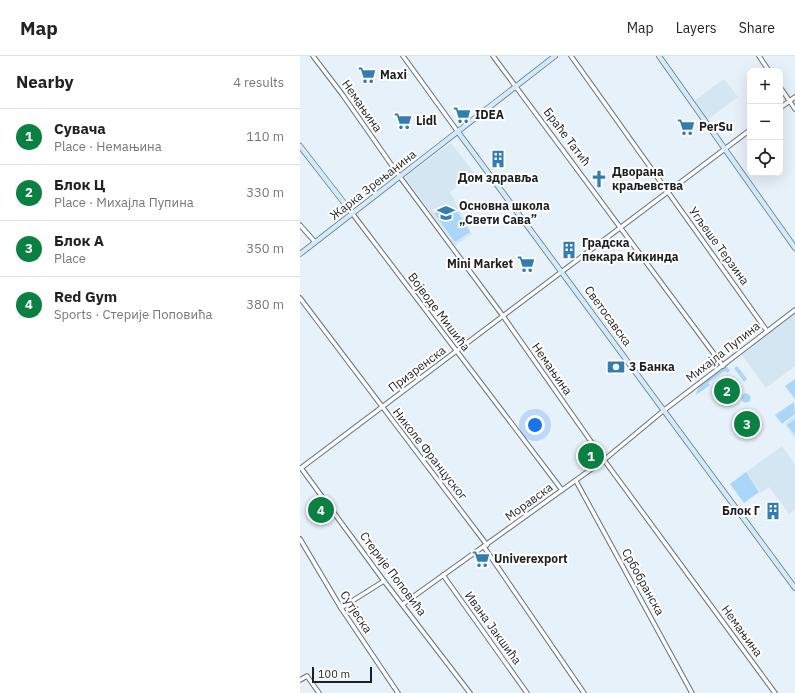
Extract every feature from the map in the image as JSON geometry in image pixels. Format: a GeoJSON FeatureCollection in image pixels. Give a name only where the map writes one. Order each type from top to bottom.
{"type":"FeatureCollection","features":[{"type":"Feature","properties":{"kind":"street","name":"Немањина"},"geometry":{"type":"LineString","coordinates":[[313,56],[503,316],[604,460],[775,693]]}},
{"type":"Feature","properties":{"kind":"street","name":"Светосавска"},"geometry":{"type":"LineString","coordinates":[[404,56],[458,132],[563,271],[663,411],[795,588]]}},
{"type":"Feature","properties":{"kind":"street","name":"Браће Татић"},"geometry":{"type":"LineString","coordinates":[[493,56],[723,366]]}},
{"type":"Feature","properties":{"kind":"street","name":"Жарка Зрењанина"},"geometry":{"type":"LineString","coordinates":[[300,254],[555,56]]}},
{"type":"Feature","properties":{"kind":"street","name":"Угљеше Терзина"},"geometry":{"type":"LineString","coordinates":[[571,56],[767,331]]}},
{"type":"Feature","properties":{"kind":"street"},"geometry":{"type":"LineString","coordinates":[[659,56],[795,248]]}},
{"type":"Feature","properties":{"kind":"street"},"geometry":{"type":"LineString","coordinates":[[759,56],[767,68]]}},
{"type":"Feature","properties":{"kind":"street"},"geometry":{"type":"LineString","coordinates":[[783,91],[795,109]]}},
{"type":"Feature","properties":{"kind":"street"},"geometry":{"type":"LineString","coordinates":[[783,106],[795,97]]}},
{"type":"Feature","properties":{"kind":"street","name":"Призренска"},"geometry":{"type":"LineString","coordinates":[[300,467],[457,352],[747,132]]}},
{"type":"Feature","properties":{"kind":"street","name":"Војводе Мишића"},"geometry":{"type":"LineString","coordinates":[[300,146],[562,490]]}},
{"type":"Feature","properties":{"kind":"street"},"geometry":{"type":"LineString","coordinates":[[300,225],[315,242]]}},
{"type":"Feature","properties":{"kind":"street","name":"Николе Француског"},"geometry":{"type":"LineString","coordinates":[[300,298],[486,546],[584,693]]}},
{"type":"Feature","properties":{"kind":"street","name":"Михајла Пупина"},"geometry":{"type":"LineString","coordinates":[[663,411],[795,310]]}},
{"type":"Feature","properties":{"kind":"street","name":"Моравска"},"geometry":{"type":"LineString","coordinates":[[403,604],[576,481],[663,411]]}},
{"type":"Feature","properties":{"kind":"street","name":"Стерије Поповића"},"geometry":{"type":"LineString","coordinates":[[300,467],[384,581],[470,693]]}},
{"type":"Feature","properties":{"kind":"street","name":"Србобранска"},"geometry":{"type":"LineString","coordinates":[[576,481],[685,676],[692,693]]}},
{"type":"Feature","properties":{"kind":"street","name":"Сутјеска"},"geometry":{"type":"LineString","coordinates":[[300,539],[341,608],[398,693]]}},
{"type":"Feature","properties":{"kind":"street","name":"Ивана Јакшића"},"geometry":{"type":"LineString","coordinates":[[443,576],[527,693]]}},
{"type":"Feature","properties":{"kind":"street"},"geometry":{"type":"LineString","coordinates":[[341,608],[384,581]]}},
{"type":"Feature","properties":{"kind":"street"},"geometry":{"type":"LineString","coordinates":[[300,680],[305,676],[309,677],[319,693]]}},
{"type":"Feature","properties":{"kind":"shaded area"},"geometry":{"type":"Polygon","coordinates":[[[724,79],[738,97],[707,120],[694,101],[724,79]]]}},
{"type":"Feature","properties":{"kind":"shaded area","name":"Основна школа „Свети Сава”"},"geometry":{"type":"Polygon","coordinates":[[[451,143],[475,174],[450,192],[472,234],[455,246],[405,177],[451,143]]]}},
{"type":"Feature","properties":{"kind":"shaded area"},"geometry":{"type":"Polygon","coordinates":[[[443,208],[447,213],[455,208],[470,232],[455,242],[435,214],[443,208]]]}},
{"type":"Feature","properties":{"kind":"shaded area"},"geometry":{"type":"Polygon","coordinates":[[[795,313],[795,366],[766,388],[742,355],[795,313]]]}},
{"type":"Feature","properties":{"kind":"shaded area"},"geometry":{"type":"Polygon","coordinates":[[[727,366],[730,371],[727,373],[725,371],[708,383],[710,385],[696,395],[700,386],[704,382],[727,366]]]}},
{"type":"Feature","properties":{"kind":"shaded area"},"geometry":{"type":"Polygon","coordinates":[[[737,366],[747,379],[744,382],[734,368],[737,366]]]}},
{"type":"Feature","properties":{"kind":"shaded area"},"geometry":{"type":"Polygon","coordinates":[[[795,379],[795,399],[785,386],[795,379]]]}},
{"type":"Feature","properties":{"kind":"shaded area"},"geometry":{"type":"Polygon","coordinates":[[[744,394],[748,394],[750,398],[748,402],[744,402],[742,400],[742,396],[744,394]]]}},
{"type":"Feature","properties":{"kind":"shaded area"},"geometry":{"type":"Polygon","coordinates":[[[794,402],[795,414],[782,424],[775,415],[794,402]]]}},
{"type":"Feature","properties":{"kind":"shaded area"},"geometry":{"type":"Polygon","coordinates":[[[795,415],[795,439],[785,424],[795,415]]]}},
{"type":"Feature","properties":{"kind":"shaded area"},"geometry":{"type":"Polygon","coordinates":[[[795,419],[795,435],[787,425],[795,419]]]}},
{"type":"Feature","properties":{"kind":"shaded area"},"geometry":{"type":"Polygon","coordinates":[[[782,446],[795,464],[795,509],[789,514],[769,487],[761,493],[746,472],[782,446]]]}},
{"type":"Feature","properties":{"kind":"shaded area"},"geometry":{"type":"Polygon","coordinates":[[[746,472],[759,492],[744,503],[730,484],[746,472]]]}},
{"type":"Feature","properties":{"kind":"place","name":"Maxi"},"geometry":{"type":"Point","coordinates":[367,75]}},
{"type":"Feature","properties":{"kind":"place","name":"IDEA"},"geometry":{"type":"Point","coordinates":[462,115]}},
{"type":"Feature","properties":{"kind":"place","name":"Lidl"},"geometry":{"type":"Point","coordinates":[403,121]}},
{"type":"Feature","properties":{"kind":"place","name":"PerSu"},"geometry":{"type":"Point","coordinates":[686,127]}},
{"type":"Feature","properties":{"kind":"place","name":"Дом здравља"},"geometry":{"type":"Point","coordinates":[498,159]}},
{"type":"Feature","properties":{"kind":"place","name":"Дворана краљевства"},"geometry":{"type":"Point","coordinates":[599,179]}},
{"type":"Feature","properties":{"kind":"place","name":"Основна школа „Свети Сава”"},"geometry":{"type":"Point","coordinates":[446,213]}},
{"type":"Feature","properties":{"kind":"place","name":"Градска пекара Кикинда"},"geometry":{"type":"Point","coordinates":[569,250]}},
{"type":"Feature","properties":{"kind":"place","name":"Mini Market"},"geometry":{"type":"Point","coordinates":[526,264]}},
{"type":"Feature","properties":{"kind":"place","name":"3 Банка"},"geometry":{"type":"Point","coordinates":[616,367]}},
{"type":"Feature","properties":{"kind":"place","name":"Блок Ц"},"geometry":{"type":"Point","coordinates":[727,391]}},
{"type":"Feature","properties":{"kind":"place","name":"Блок А"},"geometry":{"type":"Point","coordinates":[747,424]}},
{"type":"Feature","properties":{"kind":"place","name":"Сувача"},"geometry":{"type":"Point","coordinates":[591,456]}},
{"type":"Feature","properties":{"kind":"place","name":"Red Gym"},"geometry":{"type":"Point","coordinates":[321,510]}},
{"type":"Feature","properties":{"kind":"place","name":"Блок Г"},"geometry":{"type":"Point","coordinates":[773,511]}},
{"type":"Feature","properties":{"kind":"place","name":"Univerexport"},"geometry":{"type":"Point","coordinates":[481,559]}}]}
